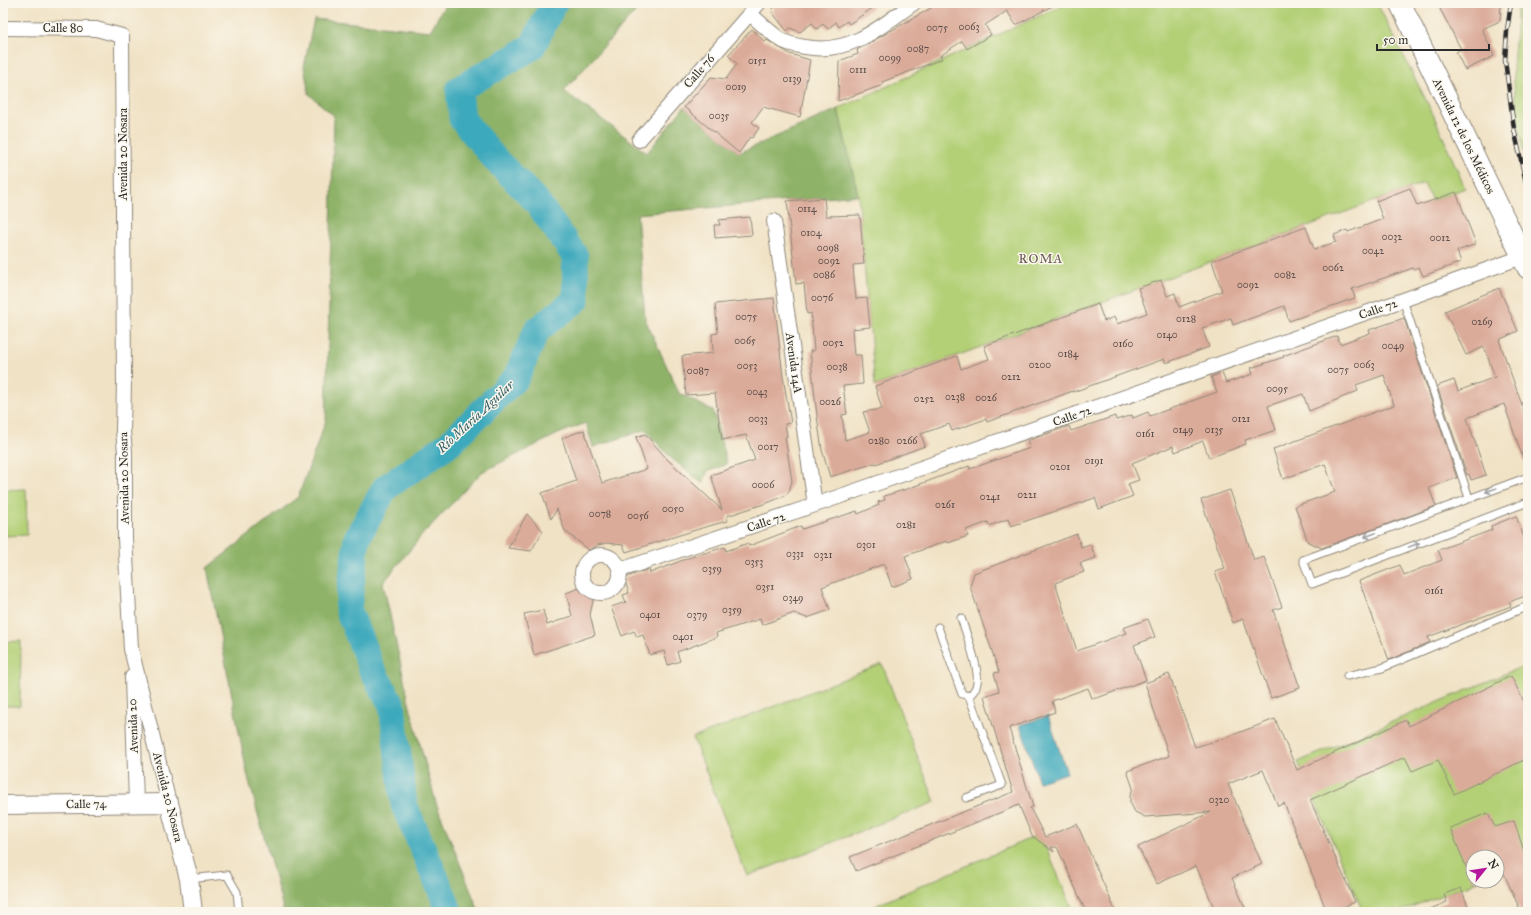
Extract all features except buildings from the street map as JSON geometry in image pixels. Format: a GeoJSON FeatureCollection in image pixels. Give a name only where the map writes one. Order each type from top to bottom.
{"type":"FeatureCollection","features":[{"type":"Feature","properties":{"kind":"main road","name":"Avenida 12 de los Médicos"},"geometry":{"type":"LineString","coordinates":[[1400,3],[1525,262]]}},
{"type":"Feature","properties":{"kind":"street"},"geometry":{"type":"LineString","coordinates":[[754,8],[783,40],[807,48],[822,49],[835,48],[858,41],[914,3]]}},
{"type":"Feature","properties":{"kind":"street","name":"Calle 76"},"geometry":{"type":"LineString","coordinates":[[639,140],[754,8]]}},
{"type":"Feature","properties":{"kind":"street","name":"Calle 80"},"geometry":{"type":"LineString","coordinates":[[3,28],[96,29],[122,36]]}},
{"type":"Feature","properties":{"kind":"street","name":"Avenida 20 Nosara"},"geometry":{"type":"LineString","coordinates":[[122,36],[123,432],[125,452],[125,538],[131,649],[189,879],[193,912]]}},
{"type":"Feature","properties":{"kind":"street","name":"Avenida 14A"},"geometry":{"type":"LineString","coordinates":[[774,221],[815,505]]}},
{"type":"Feature","properties":{"kind":"street","name":"Calle 72"},"geometry":{"type":"LineString","coordinates":[[620,570],[815,505],[1403,300],[1525,262]]}},
{"type":"Feature","properties":{"kind":"street","name":"Avenida 20"},"geometry":{"type":"LineString","coordinates":[[131,649],[136,803]]}},
{"type":"Feature","properties":{"kind":"street","name":"Calle 74"},"geometry":{"type":"LineString","coordinates":[[3,805],[169,803]]}},
{"type":"Feature","properties":{"kind":"lane"},"geometry":{"type":"LineString","coordinates":[[1403,300],[1469,498]]}},
{"type":"Feature","properties":{"kind":"lane"},"geometry":{"type":"LineString","coordinates":[[1528,477],[1303,560],[1312,584],[1528,502]]}},
{"type":"Feature","properties":{"kind":"lane"},"geometry":{"type":"LineString","coordinates":[[1347,676],[1382,668],[1528,606]]}},
{"type":"Feature","properties":{"kind":"lane"},"geometry":{"type":"LineString","coordinates":[[961,618],[976,666],[978,681],[975,691],[969,696]]}},
{"type":"Feature","properties":{"kind":"lane"},"geometry":{"type":"LineString","coordinates":[[938,627],[962,694],[969,696]]}},
{"type":"Feature","properties":{"kind":"lane"},"geometry":{"type":"LineString","coordinates":[[966,798],[1002,785],[969,696]]}},
{"type":"Feature","properties":{"kind":"lane"},"geometry":{"type":"LineString","coordinates":[[189,879],[227,875],[237,892],[239,912]]}},
{"type":"Feature","properties":{"kind":"green space"},"geometry":{"type":"Polygon","coordinates":[[[446,3],[643,3],[564,91],[647,153],[684,107],[739,153],[838,109],[858,195],[637,214],[645,319],[679,393],[713,411],[727,464],[707,472],[703,484],[671,458],[645,430],[593,447],[586,423],[558,434],[482,472],[423,534],[383,583],[410,707],[436,803],[479,912],[284,912],[247,773],[207,568],[298,497],[326,420],[334,116],[309,94],[304,67],[314,19],[430,31],[446,3]]]}},
{"type":"Feature","properties":{"kind":"green space"},"geometry":{"type":"Polygon","coordinates":[[[1067,3],[1377,3],[1434,116],[1465,188],[1432,201],[1424,183],[875,386],[858,195],[838,109],[1067,3]]]}},
{"type":"Feature","properties":{"kind":"green space"},"geometry":{"type":"Polygon","coordinates":[[[1518,3],[1528,3],[1528,174],[1516,114],[1513,67],[1518,3]]]}},
{"type":"Feature","properties":{"kind":"green space"},"geometry":{"type":"Polygon","coordinates":[[[26,489],[27,535],[3,536],[3,490],[26,489]]]}},
{"type":"Feature","properties":{"kind":"green space"},"geometry":{"type":"Polygon","coordinates":[[[21,641],[20,706],[3,706],[3,642],[21,641]]]}},
{"type":"Feature","properties":{"kind":"green space"},"geometry":{"type":"Polygon","coordinates":[[[882,664],[935,802],[747,876],[693,738],[882,664]]]}},
{"type":"Feature","properties":{"kind":"green space"},"geometry":{"type":"Polygon","coordinates":[[[1528,664],[1528,863],[1505,871],[1505,849],[1465,849],[1465,886],[1398,912],[1363,912],[1298,762],[1528,664]]]}},
{"type":"Feature","properties":{"kind":"green space"},"geometry":{"type":"Polygon","coordinates":[[[1040,834],[1074,912],[872,912],[870,908],[1040,834]]]}},
{"type":"Feature","properties":{"kind":"water"},"geometry":{"type":"Polygon","coordinates":[[[1048,716],[1067,773],[1039,782],[1020,725],[1048,716]]]}},
{"type":"Feature","properties":{"kind":"waterway","name":"Río María Aguilar"},"geometry":{"type":"LineString","coordinates":[[449,912],[404,805],[392,705],[372,670],[348,609],[357,538],[385,488],[450,443],[516,378],[537,330],[576,300],[575,256],[537,202],[495,159],[462,119],[459,89],[532,47],[554,3]]}},
{"type":"Feature","properties":{"kind":"railway"},"geometry":{"type":"LineString","coordinates":[[1511,3],[1505,60],[1514,129],[1528,191]]}},
{"type":"Feature","properties":{"kind":"district","name":"ROMA"},"geometry":{"type":"Point","coordinates":[1041,258]}}]}
